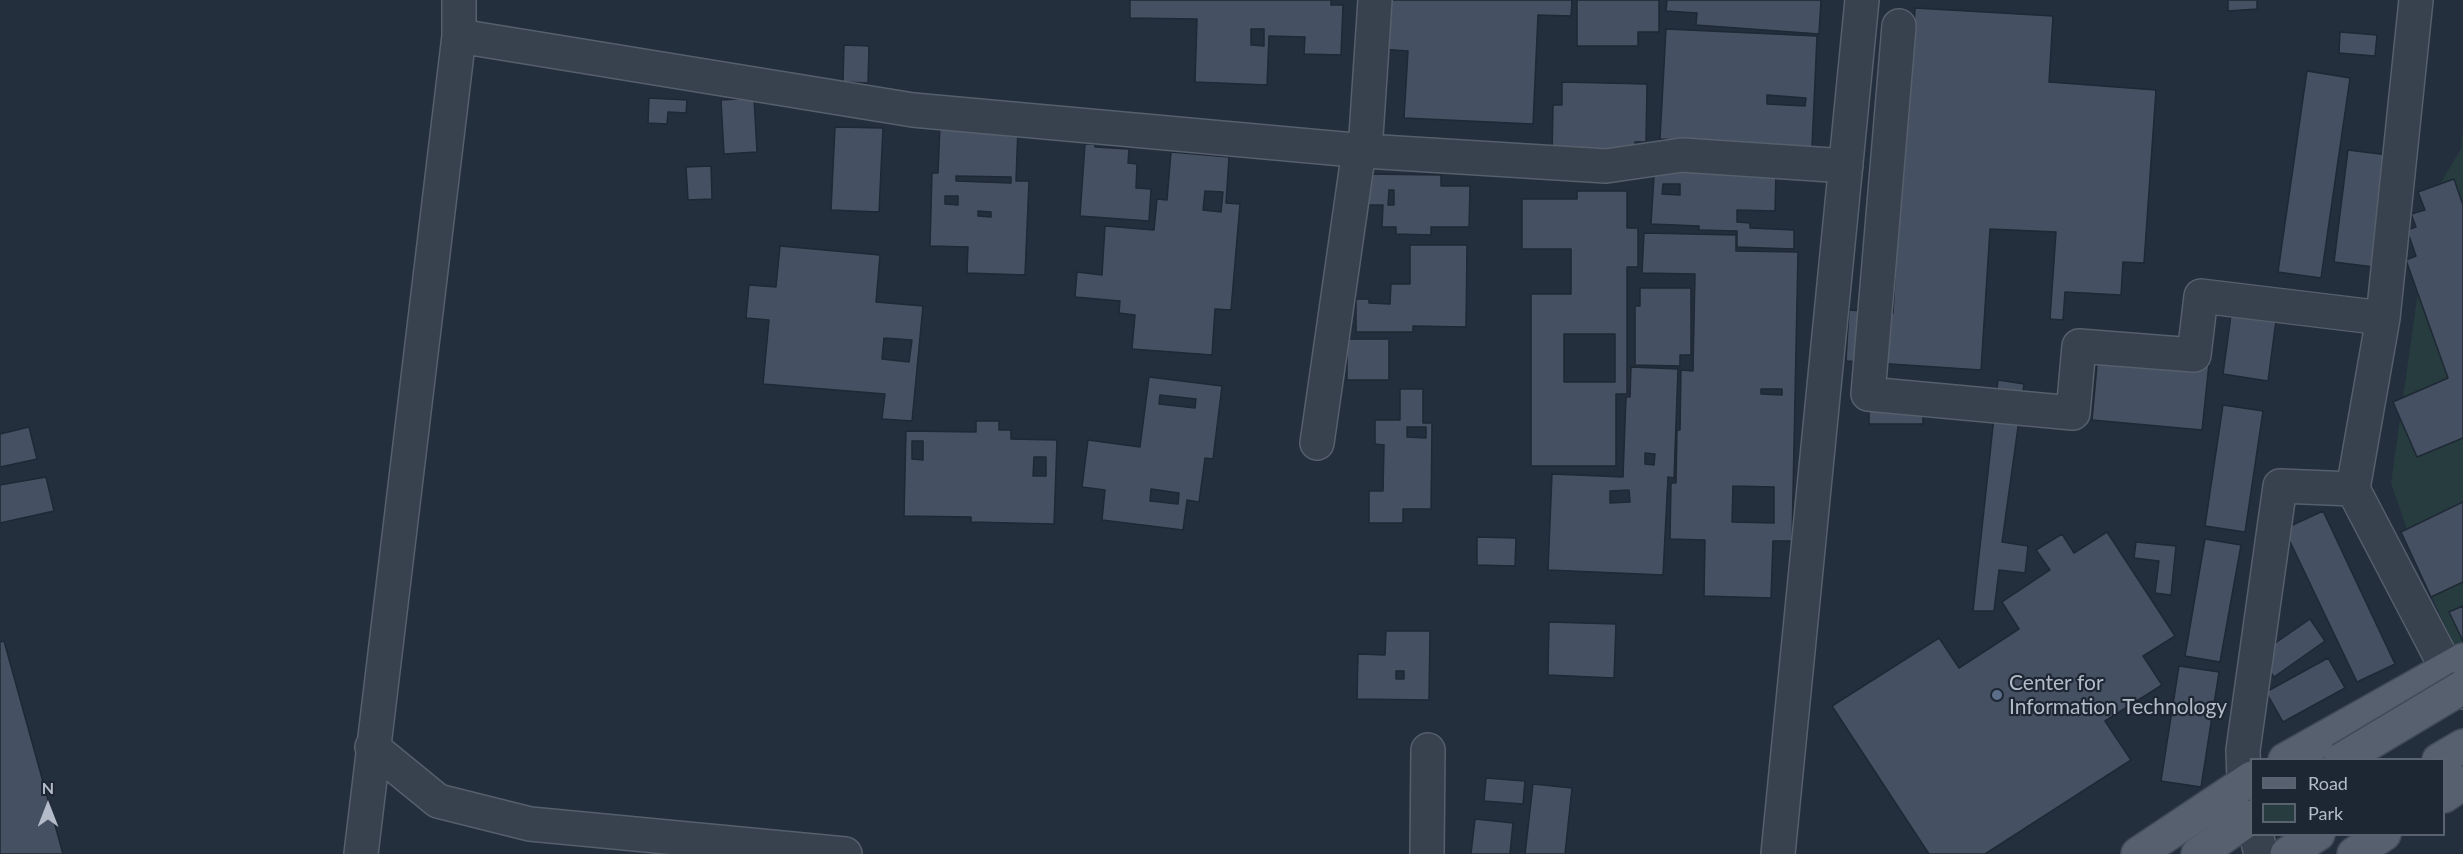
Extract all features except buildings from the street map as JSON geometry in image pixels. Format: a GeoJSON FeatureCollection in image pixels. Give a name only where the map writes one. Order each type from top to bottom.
{"type":"FeatureCollection","features":[{"type":"Feature","properties":{"kind":"main road"},"geometry":{"type":"LineString","coordinates":[[2287,758],[2459,678]]}},
{"type":"Feature","properties":{"kind":"main road"},"geometry":{"type":"LineString","coordinates":[[2342,758],[2459,678]]}},
{"type":"Feature","properties":{"kind":"main road"},"geometry":{"type":"LineString","coordinates":[[2441,758],[2463,746]]}},
{"type":"Feature","properties":{"kind":"main road"},"geometry":{"type":"LineString","coordinates":[[2138,854],[2248,780]]}},
{"type":"Feature","properties":{"kind":"main road"},"geometry":{"type":"LineString","coordinates":[[2445,795],[2463,783]]}},
{"type":"Feature","properties":{"kind":"main road"},"geometry":{"type":"LineString","coordinates":[[2198,854],[2250,817]]}},
{"type":"Feature","properties":{"kind":"main road"},"geometry":{"type":"LineString","coordinates":[[2287,854],[2315,836]]}},
{"type":"Feature","properties":{"kind":"main road"},"geometry":{"type":"LineString","coordinates":[[2354,854],[2381,836]]}},
{"type":"Feature","properties":{"kind":"street"},"geometry":{"type":"LineString","coordinates":[[361,854],[372,747],[459,36],[459,0]]}},
{"type":"Feature","properties":{"kind":"street"},"geometry":{"type":"LineString","coordinates":[[1317,442],[1362,150],[1376,0]]}},
{"type":"Feature","properties":{"kind":"street"},"geometry":{"type":"LineString","coordinates":[[1778,854],[1862,0]]}},
{"type":"Feature","properties":{"kind":"street"},"geometry":{"type":"LineString","coordinates":[[2416,0],[2383,318],[2353,489],[2459,678]]}},
{"type":"Feature","properties":{"kind":"street"},"geometry":{"type":"LineString","coordinates":[[1899,26],[1868,394],[2073,413],[2079,346],[2194,355],[2201,296],[2383,318]]}},
{"type":"Feature","properties":{"kind":"street"},"geometry":{"type":"LineString","coordinates":[[459,36],[913,110],[1362,150],[1606,166],[1682,155],[1846,166]]}},
{"type":"Feature","properties":{"kind":"street"},"geometry":{"type":"LineString","coordinates":[[2250,798],[2243,750],[2280,486],[2353,489]]}},
{"type":"Feature","properties":{"kind":"street"},"geometry":{"type":"LineString","coordinates":[[372,747],[438,801],[530,824],[845,854]]}},
{"type":"Feature","properties":{"kind":"street"},"geometry":{"type":"LineString","coordinates":[[1428,750],[1428,854]]}},
{"type":"Feature","properties":{"kind":"street"},"geometry":{"type":"LineString","coordinates":[[2256,836],[2261,854]]}},
{"type":"Feature","properties":{"kind":"green space"},"geometry":{"type":"Polygon","coordinates":[[[2463,125],[2463,664],[2425,582],[2391,483],[2431,199],[2461,149],[2463,125]]]}},
{"type":"Feature","properties":{"kind":"place","name":"Center for Information Technology"},"geometry":{"type":"Point","coordinates":[1997,695]}}]}
